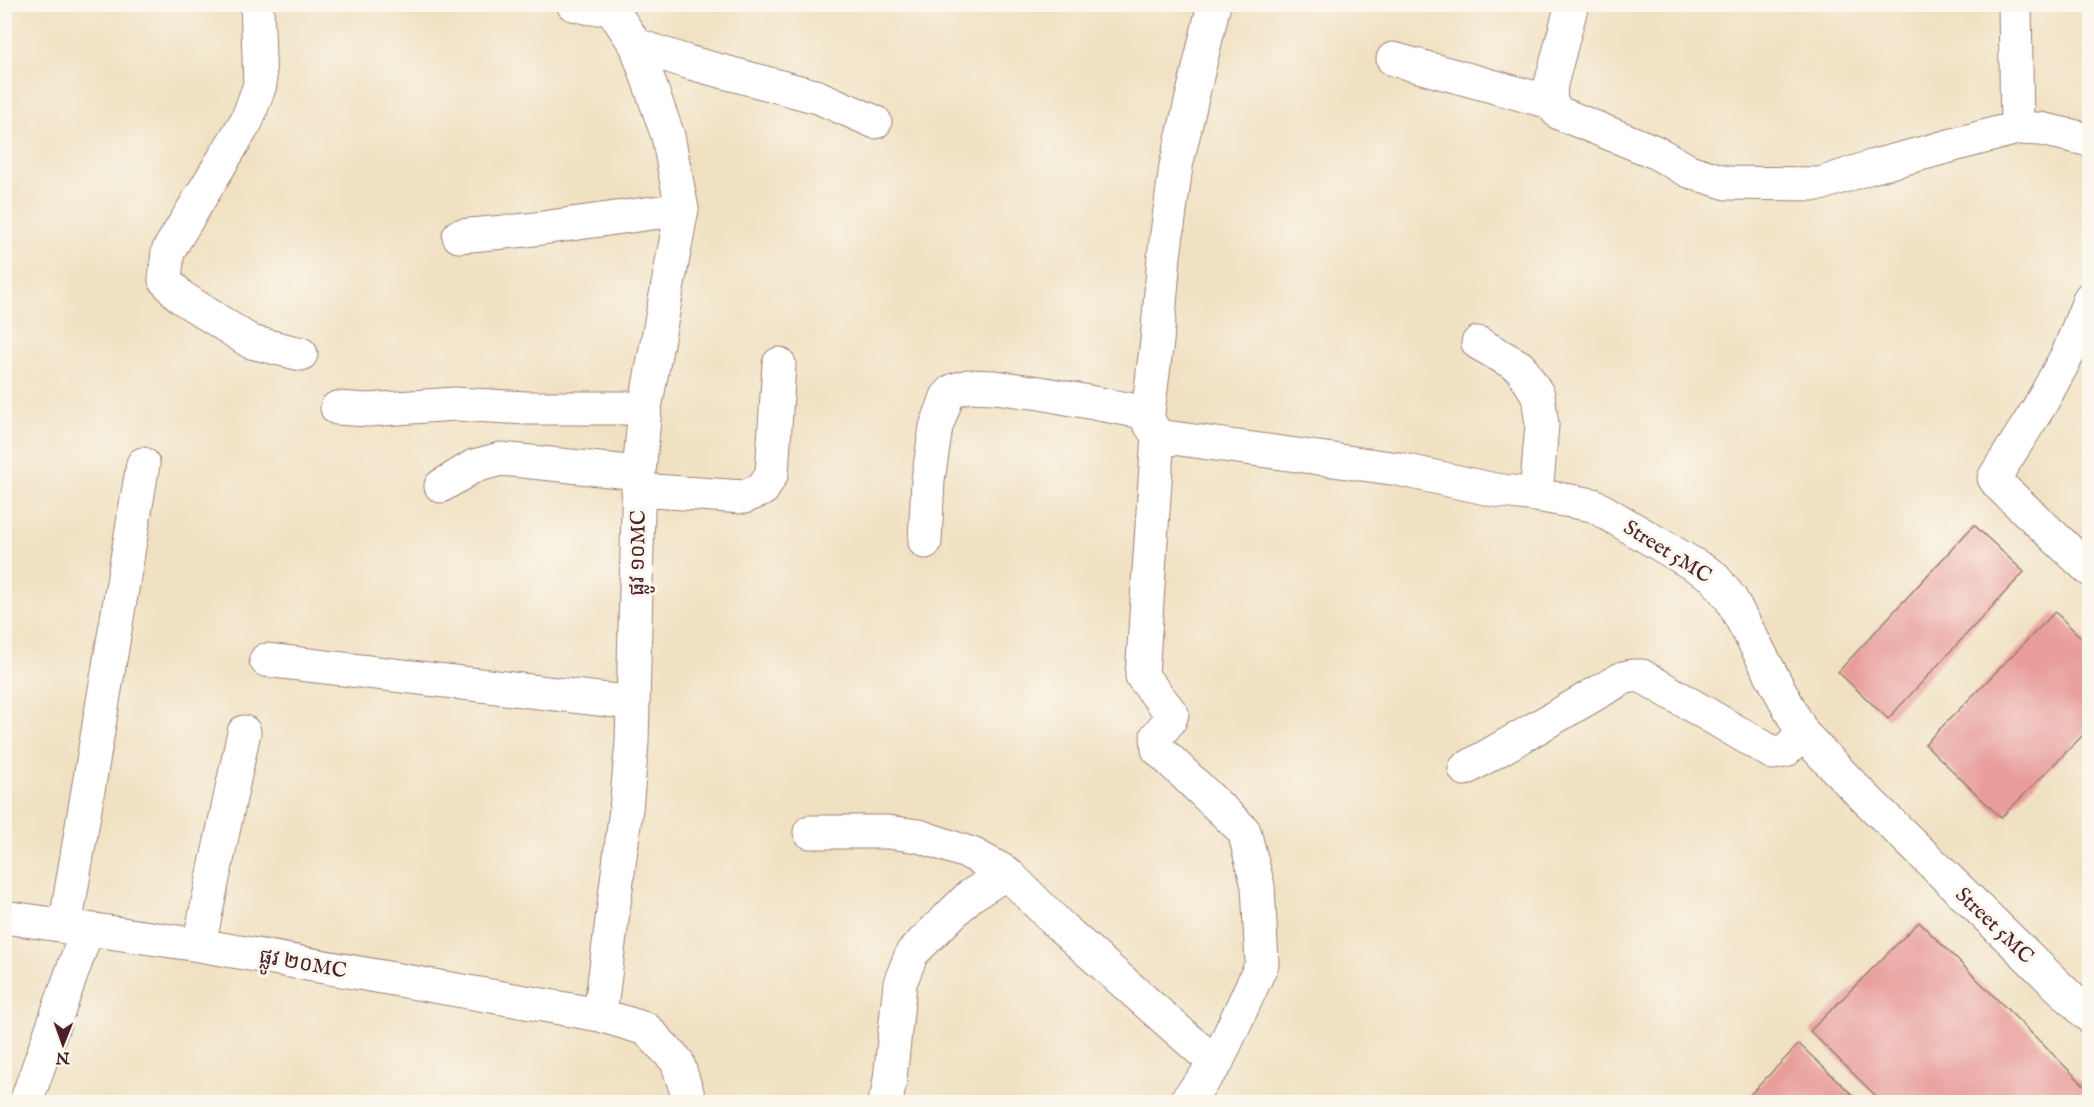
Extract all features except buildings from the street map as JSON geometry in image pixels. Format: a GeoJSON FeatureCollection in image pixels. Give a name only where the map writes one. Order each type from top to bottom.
{"type":"FeatureCollection","features":[{"type":"Feature","properties":{"kind":"street"},"geometry":{"type":"LineString","coordinates":[[256,4],[260,85],[247,120],[168,250],[165,280],[181,297],[251,342],[301,354]]}},
{"type":"Feature","properties":{"kind":"street","name":"ផ្លូវ ១០MC"},"geometry":{"type":"LineString","coordinates":[[573,4],[590,8],[612,6],[636,45],[668,136],[682,209],[645,408],[639,482],[633,703],[626,809],[600,1015]]}},
{"type":"Feature","properties":{"kind":"street"},"geometry":{"type":"LineString","coordinates":[[1185,1102],[1216,1064],[1262,964],[1258,886],[1244,831],[1158,749],[1157,736],[1172,714],[1142,676],[1157,341],[1164,256],[1176,166],[1214,4]]}},
{"type":"Feature","properties":{"kind":"street"},"geometry":{"type":"LineString","coordinates":[[1550,102],[1551,84],[1572,4]]}},
{"type":"Feature","properties":{"kind":"street"},"geometry":{"type":"LineString","coordinates":[[2015,4],[2017,128]]}},
{"type":"Feature","properties":{"kind":"street"},"geometry":{"type":"LineString","coordinates":[[636,45],[687,62],[818,97],[875,122]]}},
{"type":"Feature","properties":{"kind":"street"},"geometry":{"type":"LineString","coordinates":[[1393,59],[1550,102],[1559,113],[1655,152],[1689,171],[1728,183],[1820,184],[1871,167],[2017,128],[2041,129],[2090,140]]}},
{"type":"Feature","properties":{"kind":"street"},"geometry":{"type":"LineString","coordinates":[[459,236],[527,230],[682,209]]}},
{"type":"Feature","properties":{"kind":"street"},"geometry":{"type":"LineString","coordinates":[[2090,298],[2062,365],[2040,407],[1994,478],[2090,570]]}},
{"type":"Feature","properties":{"kind":"street"},"geometry":{"type":"LineString","coordinates":[[1478,344],[1520,367],[1538,395],[1542,425],[1536,495]]}},
{"type":"Feature","properties":{"kind":"street"},"geometry":{"type":"LineString","coordinates":[[441,486],[474,465],[501,459],[744,498],[763,489],[772,473],[779,364]]}},
{"type":"Feature","properties":{"kind":"street","name":"Street 5MC"},"geometry":{"type":"LineString","coordinates":[[925,542],[928,480],[936,427],[947,397],[954,390],[968,386],[1040,393],[1153,425],[1398,469],[1495,490],[1593,505],[1713,576],[1731,599],[1803,734],[1854,788],[2087,1009]]}},
{"type":"Feature","properties":{"kind":"street"},"geometry":{"type":"LineString","coordinates":[[337,408],[368,410],[455,404],[526,408],[645,408]]}},
{"type":"Feature","properties":{"kind":"street"},"geometry":{"type":"LineString","coordinates":[[26,1102],[76,929],[143,464]]}},
{"type":"Feature","properties":{"kind":"street"},"geometry":{"type":"LineString","coordinates":[[266,660],[633,703]]}},
{"type":"Feature","properties":{"kind":"street"},"geometry":{"type":"LineString","coordinates":[[1465,770],[1623,678],[1632,676],[1642,676],[1773,753],[1785,751],[1803,734]]}},
{"type":"Feature","properties":{"kind":"street"},"geometry":{"type":"LineString","coordinates":[[199,945],[244,732]]}},
{"type":"Feature","properties":{"kind":"street"},"geometry":{"type":"LineString","coordinates":[[810,832],[888,832],[919,836],[972,854],[1007,873],[1060,926],[1216,1064]]}},
{"type":"Feature","properties":{"kind":"street"},"geometry":{"type":"LineString","coordinates":[[884,1102],[887,1097],[900,983],[912,953],[970,896],[1007,873]]}},
{"type":"Feature","properties":{"kind":"street","name":"ផ្លូវ ២០MC"},"geometry":{"type":"LineString","coordinates":[[4,917],[199,945],[600,1015]]}},
{"type":"Feature","properties":{"kind":"street"},"geometry":{"type":"LineString","coordinates":[[600,1015],[646,1029],[677,1060],[690,1102]]}}]}
